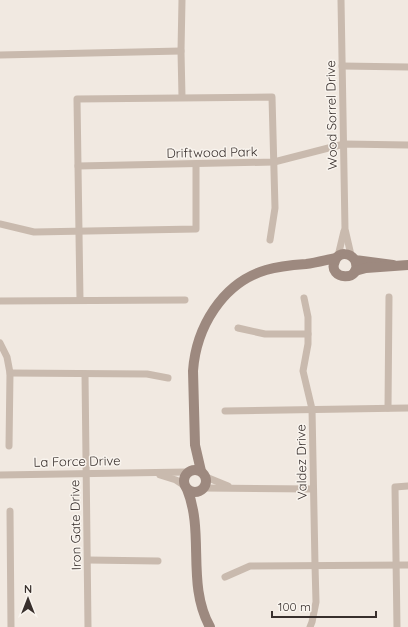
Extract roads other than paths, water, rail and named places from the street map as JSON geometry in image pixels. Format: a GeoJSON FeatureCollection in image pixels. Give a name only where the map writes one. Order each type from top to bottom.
{"type":"FeatureCollection","features":[{"type":"Feature","properties":{"kind":"street"},"geometry":{"type":"LineString","coordinates":[[182,0],[182,97]]}},
{"type":"Feature","properties":{"kind":"street","name":"Wood Sorrel Drive"},"geometry":{"type":"LineString","coordinates":[[337,257],[344,229],[341,0]]}},
{"type":"Feature","properties":{"kind":"street"},"geometry":{"type":"LineString","coordinates":[[0,55],[181,51]]}},
{"type":"Feature","properties":{"kind":"street"},"geometry":{"type":"LineString","coordinates":[[342,66],[408,67]]}},
{"type":"Feature","properties":{"kind":"street"},"geometry":{"type":"LineString","coordinates":[[80,300],[77,99],[272,97],[275,208],[270,240]]}},
{"type":"Feature","properties":{"kind":"street","name":"Driftwood Park"},"geometry":{"type":"LineString","coordinates":[[78,166],[274,162],[344,144],[408,145]]}},
{"type":"Feature","properties":{"kind":"street"},"geometry":{"type":"LineString","coordinates":[[0,224],[34,232],[196,229],[196,164]]}},
{"type":"Feature","properties":{"kind":"street","name":"Wood Sorrel Drive"},"geometry":{"type":"LineString","coordinates":[[344,229],[353,257]]}},
{"type":"Feature","properties":{"kind":"street"},"geometry":{"type":"LineString","coordinates":[[195,518],[206,483],[195,445],[194,360],[199,338],[210,315],[228,292],[264,270],[279,266],[307,264],[344,254],[393,265]]}},
{"type":"Feature","properties":{"kind":"street"},"geometry":{"type":"LineString","coordinates":[[335,271],[334,265],[337,257]]}},
{"type":"Feature","properties":{"kind":"street"},"geometry":{"type":"LineString","coordinates":[[353,257],[356,267],[355,271]]}},
{"type":"Feature","properties":{"kind":"street"},"geometry":{"type":"LineString","coordinates":[[307,264],[335,271],[340,276],[347,277],[362,268],[408,265]]}},
{"type":"Feature","properties":{"kind":"street"},"geometry":{"type":"LineString","coordinates":[[388,408],[389,297]]}},
{"type":"Feature","properties":{"kind":"street","name":"Valdez Drive"},"geometry":{"type":"LineString","coordinates":[[304,298],[308,318],[308,344],[303,371],[312,409],[314,489],[316,602],[310,627]]}},
{"type":"Feature","properties":{"kind":"street"},"geometry":{"type":"LineString","coordinates":[[0,301],[185,300]]}},
{"type":"Feature","properties":{"kind":"street"},"geometry":{"type":"LineString","coordinates":[[238,328],[265,334],[308,334]]}},
{"type":"Feature","properties":{"kind":"street"},"geometry":{"type":"LineString","coordinates":[[0,344],[7,357],[10,373],[9,446]]}},
{"type":"Feature","properties":{"kind":"street"},"geometry":{"type":"LineString","coordinates":[[10,373],[147,374],[168,378]]}},
{"type":"Feature","properties":{"kind":"street","name":"Iron Gate Drive"},"geometry":{"type":"LineString","coordinates":[[85,374],[88,627]]}},
{"type":"Feature","properties":{"kind":"street"},"geometry":{"type":"LineString","coordinates":[[225,411],[408,408]]}},
{"type":"Feature","properties":{"kind":"street"},"geometry":{"type":"LineString","coordinates":[[195,445],[188,472],[184,479],[192,502],[195,518],[197,584],[201,606],[210,627]]}},
{"type":"Feature","properties":{"kind":"street","name":"La Force Drive"},"geometry":{"type":"LineString","coordinates":[[0,474],[154,473],[188,472],[195,469],[232,488]]}},
{"type":"Feature","properties":{"kind":"street","name":"La Force Drive"},"geometry":{"type":"LineString","coordinates":[[154,473],[176,480],[193,492],[203,489],[232,488],[314,489]]}},
{"type":"Feature","properties":{"kind":"street"},"geometry":{"type":"LineString","coordinates":[[397,627],[395,487],[408,486]]}},
{"type":"Feature","properties":{"kind":"street"},"geometry":{"type":"LineString","coordinates":[[10,511],[11,627]]}},
{"type":"Feature","properties":{"kind":"street"},"geometry":{"type":"LineString","coordinates":[[88,560],[158,561]]}},
{"type":"Feature","properties":{"kind":"street"},"geometry":{"type":"LineString","coordinates":[[225,577],[250,566],[408,564]]}}]}
